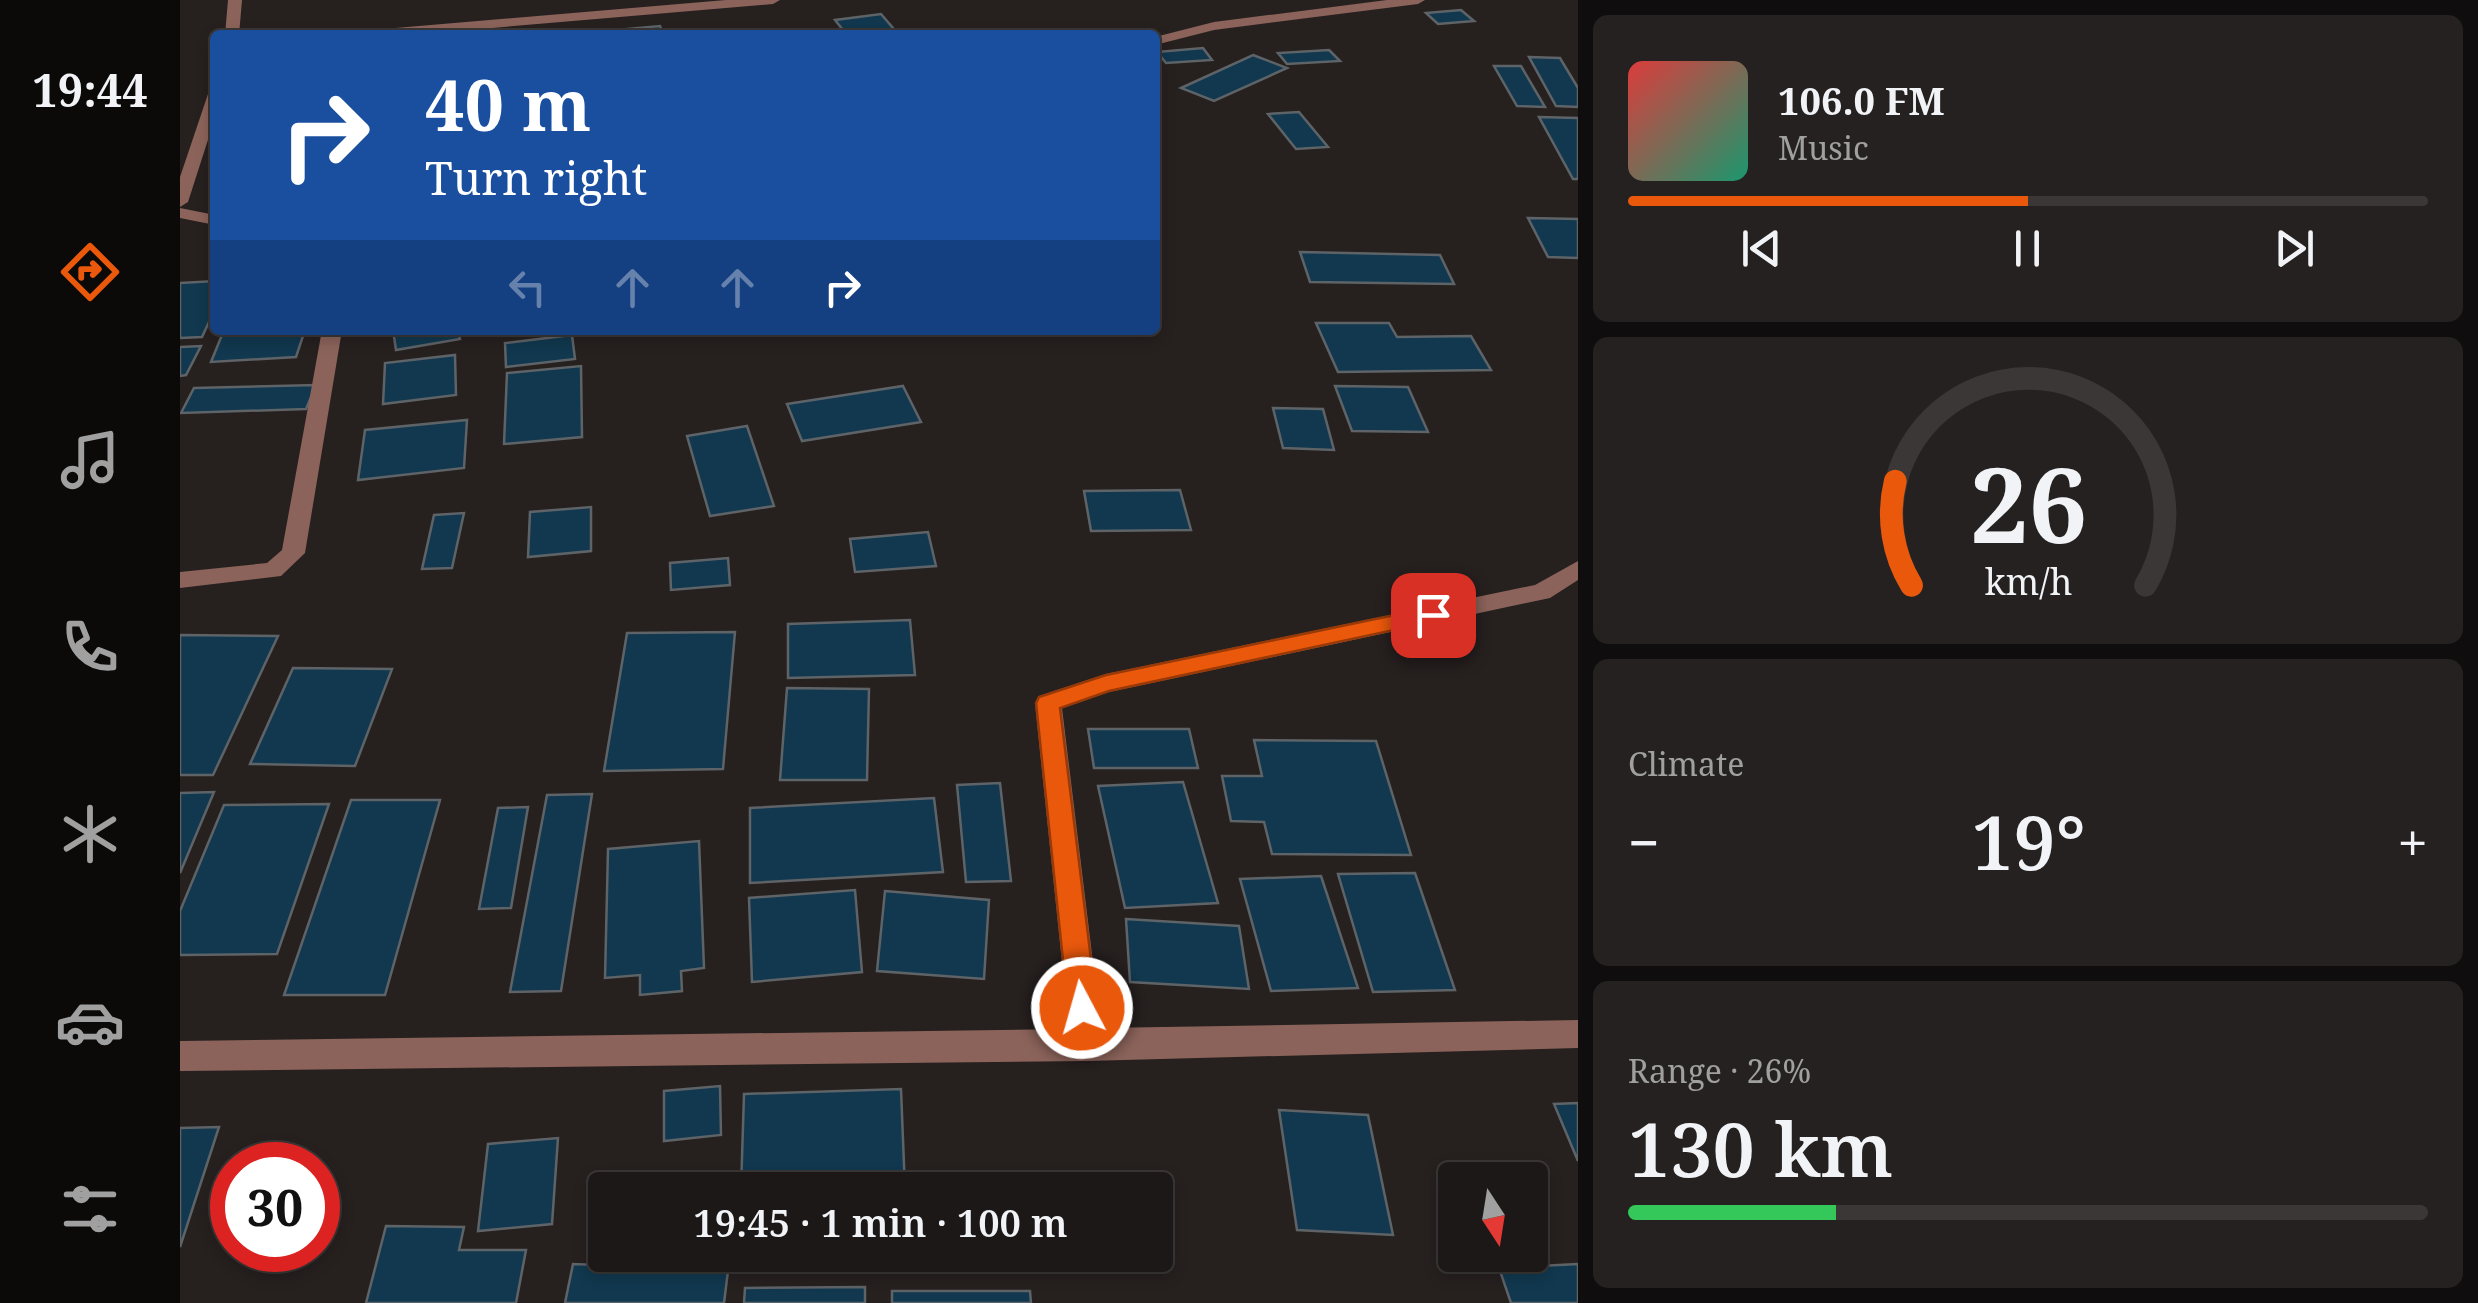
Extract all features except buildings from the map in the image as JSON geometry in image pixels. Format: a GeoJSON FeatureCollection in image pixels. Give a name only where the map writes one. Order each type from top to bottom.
{"type":"FeatureCollection","features":[{"type":"Feature","properties":{"kind":"street"},"geometry":{"type":"LineString","coordinates":[[233,30],[236,0]]}},
{"type":"Feature","properties":{"kind":"street"},"geometry":{"type":"LineString","coordinates":[[419,30],[773,0]]}},
{"type":"Feature","properties":{"kind":"street"},"geometry":{"type":"LineString","coordinates":[[1160,40],[1214,26],[1354,4],[1418,0]]}},
{"type":"Feature","properties":{"kind":"street"},"geometry":{"type":"LineString","coordinates":[[180,202],[210,109]]}},
{"type":"Feature","properties":{"kind":"street"},"geometry":{"type":"LineString","coordinates":[[180,213],[210,219]]}},
{"type":"Feature","properties":{"kind":"street"},"geometry":{"type":"LineString","coordinates":[[180,580],[273,570],[293,553],[331,335]]}},
{"type":"Feature","properties":{"kind":"street"},"geometry":{"type":"LineString","coordinates":[[1087,1046],[1048,703],[1106,684],[1542,592],[1578,569]]}},
{"type":"Feature","properties":{"kind":"street"},"geometry":{"type":"LineString","coordinates":[[180,1056],[776,1046],[1087,1046],[1578,1034]]}},
{"type":"Feature","properties":{"kind":"route"},"geometry":{"type":"LineString","coordinates":[[1082,1008],[1048,703],[1106,684],[1433,615]]}}]}
